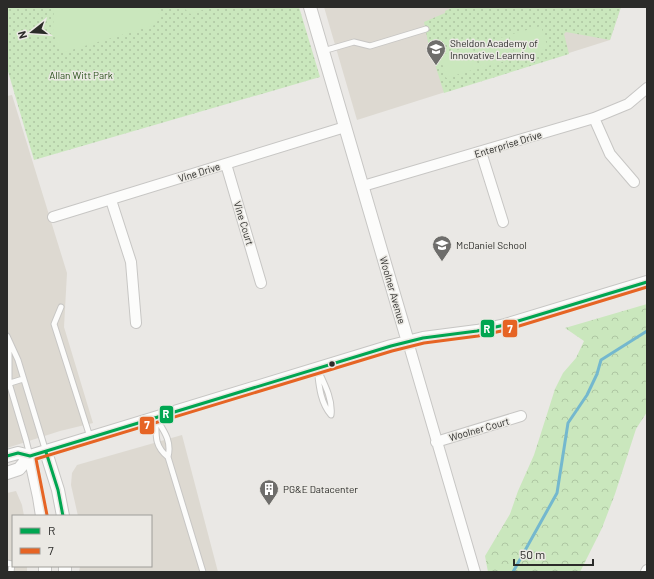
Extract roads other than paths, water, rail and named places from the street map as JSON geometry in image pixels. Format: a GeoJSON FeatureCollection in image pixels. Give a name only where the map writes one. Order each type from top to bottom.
{"type":"FeatureCollection","features":[{"type":"Feature","properties":{"kind":"street","name":"Woolner Avenue"},"geometry":{"type":"LineString","coordinates":[[310,7],[475,572]]}},
{"type":"Feature","properties":{"kind":"street","name":"Enterprise Drive"},"geometry":{"type":"LineString","coordinates":[[363,186],[594,118],[628,104],[647,88]]}},
{"type":"Feature","properties":{"kind":"street"},"geometry":{"type":"LineString","coordinates":[[594,118],[610,154],[634,182]]}},
{"type":"Feature","properties":{"kind":"street","name":"Vine Drive"},"geometry":{"type":"LineString","coordinates":[[53,217],[345,127]]}},
{"type":"Feature","properties":{"kind":"street"},"geometry":{"type":"LineString","coordinates":[[481,152],[503,222]]}},
{"type":"Feature","properties":{"kind":"street","name":"Vine Court"},"geometry":{"type":"LineString","coordinates":[[226,164],[262,282]]}},
{"type":"Feature","properties":{"kind":"street"},"geometry":{"type":"LineString","coordinates":[[111,200],[131,262],[136,323]]}},
{"type":"Feature","properties":{"kind":"street"},"geometry":{"type":"LineString","coordinates":[[7,456],[18,453],[30,456],[46,452],[391,346],[426,338],[477,331],[505,325],[647,282]]}},
{"type":"Feature","properties":{"kind":"street","name":"Woolner Court"},"geometry":{"type":"LineString","coordinates":[[436,442],[521,416]]}},
{"type":"Feature","properties":{"kind":"street"},"geometry":{"type":"LineString","coordinates":[[46,452],[58,490],[63,515]]}},
{"type":"Feature","properties":{"kind":"street"},"geometry":{"type":"LineString","coordinates":[[7,473],[20,469],[30,456]]}},
{"type":"Feature","properties":{"kind":"street"},"geometry":{"type":"LineString","coordinates":[[30,456],[42,515]]}},
{"type":"Feature","properties":{"kind":"lane"},"geometry":{"type":"LineString","coordinates":[[323,51],[354,42],[370,46],[426,29]]}},
{"type":"Feature","properties":{"kind":"lane"},"geometry":{"type":"LineString","coordinates":[[61,307],[54,324],[90,438]]}},
{"type":"Feature","properties":{"kind":"lane"},"geometry":{"type":"LineString","coordinates":[[7,336],[18,360],[46,452]]}},
{"type":"Feature","properties":{"kind":"lane"},"geometry":{"type":"LineString","coordinates":[[10,344],[8,383],[30,456]]}},
{"type":"Feature","properties":{"kind":"lane"},"geometry":{"type":"LineString","coordinates":[[317,368],[325,384],[332,406],[331,415],[326,409],[319,386],[317,368]]}},
{"type":"Feature","properties":{"kind":"lane"},"geometry":{"type":"LineString","coordinates":[[8,383],[24,379]]}},
{"type":"Feature","properties":{"kind":"lane"},"geometry":{"type":"LineString","coordinates":[[156,418],[156,437],[160,451],[168,457]]}},
{"type":"Feature","properties":{"kind":"lane"},"geometry":{"type":"LineString","coordinates":[[156,418],[166,434],[170,448],[168,457],[203,572]]}},
{"type":"Feature","properties":{"kind":"lane"},"geometry":{"type":"LineString","coordinates":[[7,563],[12,564],[10,572]]}},
{"type":"Feature","properties":{"kind":"waterway"},"geometry":{"type":"LineString","coordinates":[[513,572],[557,493],[568,423],[587,395],[597,374],[601,360],[647,331]]}},
{"type":"Feature","properties":{"kind":"place","name":"Sheldon Academy of Innovative Learning"},"geometry":{"type":"Point","coordinates":[436,66]}},
{"type":"Feature","properties":{"kind":"place","name":"McDaniel School"},"geometry":{"type":"Point","coordinates":[442,262]}},
{"type":"Feature","properties":{"kind":"place","name":"PG&E Datacenter"},"geometry":{"type":"Point","coordinates":[269,506]}},
{"type":"Feature","properties":{"kind":"park label","name":"Allan Witt Park"},"geometry":{"type":"Point","coordinates":[81,75]}}]}
